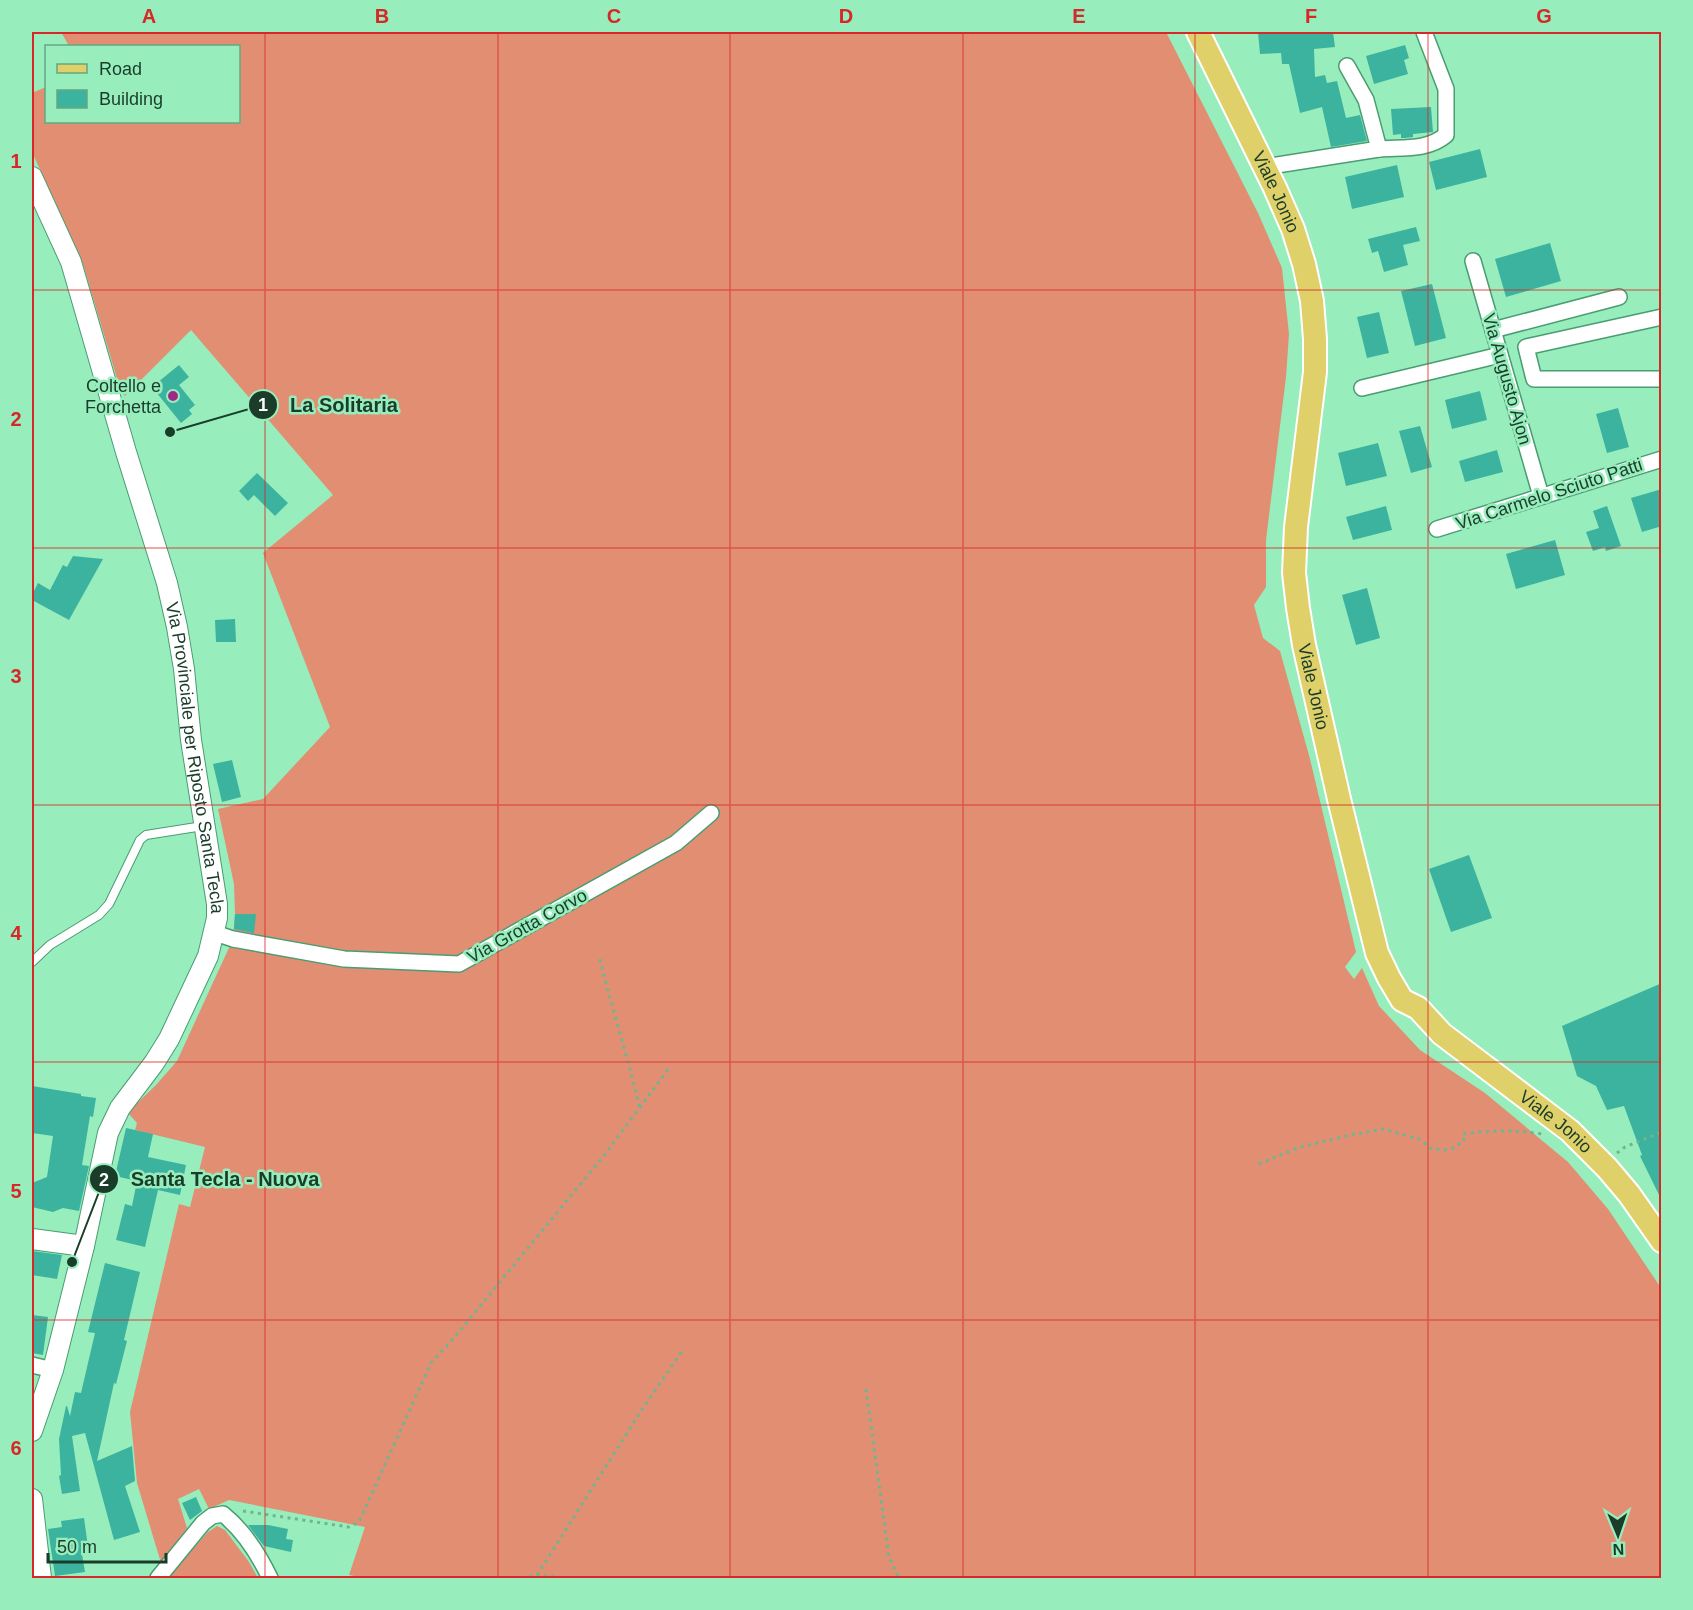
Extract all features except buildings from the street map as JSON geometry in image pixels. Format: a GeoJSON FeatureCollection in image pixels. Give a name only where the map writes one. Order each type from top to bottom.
{"type":"FeatureCollection","features":[{"type":"Feature","properties":{"kind":"main road","name":"Viale Jonio"},"geometry":{"type":"LineString","coordinates":[[1198,32],[1293,229],[1312,301],[1315,339],[1314,372],[1296,527],[1294,573],[1298,609],[1339,799],[1377,953],[1402,1000],[1418,1008],[1449,1040],[1570,1131],[1629,1194],[1662,1241]]}},
{"type":"Feature","properties":{"kind":"street"},"geometry":{"type":"LineString","coordinates":[[1264,167],[1378,149],[1437,143],[1446,135],[1446,89],[1424,32]]}},
{"type":"Feature","properties":{"kind":"street"},"geometry":{"type":"LineString","coordinates":[[1347,66],[1366,100],[1378,149]]}},
{"type":"Feature","properties":{"kind":"street","name":"Via Provinciale per Riposto Santa Tecla"},"geometry":{"type":"LineString","coordinates":[[32,177],[71,262],[166,583],[184,669],[191,740],[217,904],[215,933],[208,956],[169,1039],[120,1108],[108,1133],[84,1246],[53,1370],[32,1431]]}},
{"type":"Feature","properties":{"kind":"street","name":"Via Augusto Ajon"},"geometry":{"type":"LineString","coordinates":[[1473,261],[1541,496]]}},
{"type":"Feature","properties":{"kind":"street"},"geometry":{"type":"LineString","coordinates":[[1493,330],[1619,297]]}},
{"type":"Feature","properties":{"kind":"street"},"geometry":{"type":"LineString","coordinates":[[1662,317],[1526,347],[1534,379],[1662,379]]}},
{"type":"Feature","properties":{"kind":"street"},"geometry":{"type":"LineString","coordinates":[[1362,388],[1500,355]]}},
{"type":"Feature","properties":{"kind":"street","name":"Via Carmelo Sciuto Patti"},"geometry":{"type":"LineString","coordinates":[[1437,529],[1662,459]]}},
{"type":"Feature","properties":{"kind":"street","name":"Via Grotta Corvo"},"geometry":{"type":"LineString","coordinates":[[215,933],[233,939],[344,959],[459,964],[676,843],[711,813]]}},
{"type":"Feature","properties":{"kind":"street"},"geometry":{"type":"LineString","coordinates":[[32,1239],[84,1246]]}},
{"type":"Feature","properties":{"kind":"street"},"geometry":{"type":"LineString","coordinates":[[32,1365],[53,1370]]}},
{"type":"Feature","properties":{"kind":"street"},"geometry":{"type":"LineString","coordinates":[[32,1499],[41,1578]]}},
{"type":"Feature","properties":{"kind":"street"},"geometry":{"type":"LineString","coordinates":[[158,1578],[203,1523],[212,1516],[224,1514],[260,1557],[270,1578]]}},
{"type":"Feature","properties":{"kind":"lane"},"geometry":{"type":"LineString","coordinates":[[32,962],[50,945],[99,915],[109,904],[140,840],[146,835],[205,826]]}},
{"type":"Feature","properties":{"kind":"path"},"geometry":{"type":"LineString","coordinates":[[600,959],[634,1082],[639,1109]]}},
{"type":"Feature","properties":{"kind":"path"},"geometry":{"type":"LineString","coordinates":[[224,1514],[248,1511],[349,1527],[359,1522],[431,1363],[602,1158],[670,1067]]}},
{"type":"Feature","properties":{"kind":"path"},"geometry":{"type":"LineString","coordinates":[[1259,1164],[1300,1148],[1383,1129],[1419,1139],[1432,1149],[1444,1150],[1453,1148],[1464,1141],[1463,1134],[1489,1130],[1518,1131],[1550,1136]]}},
{"type":"Feature","properties":{"kind":"path"},"geometry":{"type":"LineString","coordinates":[[1614,1155],[1625,1147],[1662,1132]]}},
{"type":"Feature","properties":{"kind":"path"},"geometry":{"type":"LineString","coordinates":[[537,1575],[682,1351]]}},
{"type":"Feature","properties":{"kind":"path"},"geometry":{"type":"LineString","coordinates":[[866,1389],[889,1557],[899,1578]]}},
{"type":"Feature","properties":{"kind":"path"},"geometry":{"type":"LineString","coordinates":[[522,1578],[537,1575],[572,1578]]}},
{"type":"Feature","properties":{"kind":"shaded area"},"geometry":{"type":"Polygon","coordinates":[[[61,32],[1166,32],[1258,213],[1282,268],[1289,334],[1286,377],[1266,540],[1266,587],[1254,605],[1263,638],[1280,651],[1310,759],[1356,952],[1345,967],[1354,979],[1362,968],[1379,1006],[1420,1050],[1485,1093],[1568,1162],[1608,1209],[1661,1288],[1661,1578],[364,1578],[349,1575],[365,1527],[229,1500],[209,1509],[199,1489],[178,1499],[187,1528],[161,1563],[137,1483],[130,1412],[179,1204],[190,1207],[205,1147],[135,1130],[137,1123],[129,1114],[131,1109],[177,1061],[233,939],[234,884],[218,809],[263,799],[330,727],[263,553],[333,495],[191,330],[125,396],[121,392],[83,264],[32,152],[32,93],[45,87],[45,123],[240,123],[240,45],[68,45],[61,32]]]}},
{"type":"Feature","properties":{"kind":"shaded area"},"geometry":{"type":"Polygon","coordinates":[[[217,1526],[225,1530],[258,1578],[167,1578],[208,1532],[217,1526]]]}},
{"type":"Feature","properties":{"kind":"place","name":"Coltello e Forchetta"},"geometry":{"type":"Point","coordinates":[173,396]}},
{"type":"Feature","properties":{"kind":"place","name":"La Solitaria"},"geometry":{"type":"Point","coordinates":[170,432]}},
{"type":"Feature","properties":{"kind":"place","name":"Santa Tecla - Nuova"},"geometry":{"type":"Point","coordinates":[72,1262]}}]}
